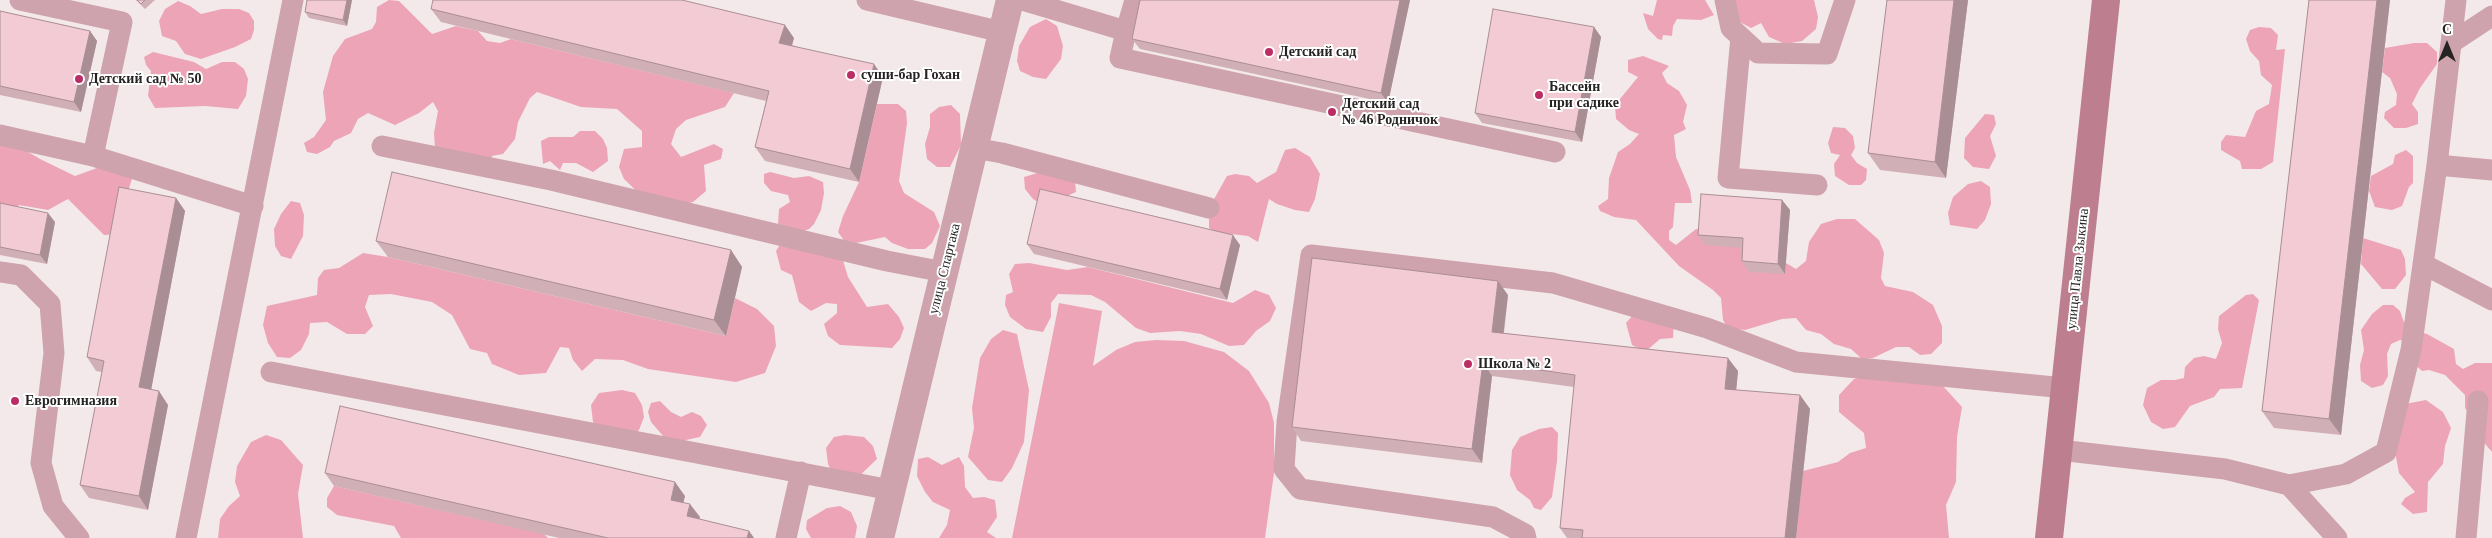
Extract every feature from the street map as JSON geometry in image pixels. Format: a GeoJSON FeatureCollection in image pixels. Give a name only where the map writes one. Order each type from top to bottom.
{"type":"FeatureCollection","features":[{"type":"Feature","properties":{"kind":"main road","name":"улица Павла Зыкина"},"geometry":{"type":"LineString","coordinates":[[2049,538],[2106,0]]}},
{"type":"Feature","properties":{"kind":"street","name":"улица Спартака"},"geometry":{"type":"LineString","coordinates":[[880,538],[1010,0]]}},
{"type":"Feature","properties":{"kind":"lane"},"geometry":{"type":"LineString","coordinates":[[20,0],[122,22],[93,156]]}},
{"type":"Feature","properties":{"kind":"lane"},"geometry":{"type":"LineString","coordinates":[[186,538],[293,0]]}},
{"type":"Feature","properties":{"kind":"lane"},"geometry":{"type":"LineString","coordinates":[[867,0],[1002,32]]}},
{"type":"Feature","properties":{"kind":"lane"},"geometry":{"type":"LineString","coordinates":[[1022,0],[1126,31]]}},
{"type":"Feature","properties":{"kind":"lane"},"geometry":{"type":"LineString","coordinates":[[1135,0],[1120,58],[1555,152]]}},
{"type":"Feature","properties":{"kind":"lane"},"geometry":{"type":"LineString","coordinates":[[1724,0],[1731,28],[1758,53],[1827,54],[1844,0]]}},
{"type":"Feature","properties":{"kind":"lane"},"geometry":{"type":"LineString","coordinates":[[2059,450],[2225,469],[2289,485],[2346,474],[2386,452],[2411,350],[2438,165],[2456,0]]}},
{"type":"Feature","properties":{"kind":"lane"},"geometry":{"type":"LineString","coordinates":[[2451,43],[2492,16]]}},
{"type":"Feature","properties":{"kind":"lane"},"geometry":{"type":"LineString","coordinates":[[1741,38],[1728,178],[1817,185]]}},
{"type":"Feature","properties":{"kind":"lane"},"geometry":{"type":"LineString","coordinates":[[0,135],[93,156],[253,206]]}},
{"type":"Feature","properties":{"kind":"lane"},"geometry":{"type":"LineString","coordinates":[[382,146],[551,180],[878,259],[944,272]]}},
{"type":"Feature","properties":{"kind":"lane"},"geometry":{"type":"LineString","coordinates":[[974,148],[1209,208]]}},
{"type":"Feature","properties":{"kind":"lane"},"geometry":{"type":"LineString","coordinates":[[2438,165],[2492,170]]}},
{"type":"Feature","properties":{"kind":"lane"},"geometry":{"type":"LineString","coordinates":[[1526,538],[1525,534],[1493,517],[1300,489],[1284,469],[1287,422],[1311,255],[1553,283],[1707,328],[1796,362],[2065,388]]}},
{"type":"Feature","properties":{"kind":"lane"},"geometry":{"type":"LineString","coordinates":[[2423,264],[2492,300]]}},
{"type":"Feature","properties":{"kind":"lane"},"geometry":{"type":"LineString","coordinates":[[0,272],[21,276],[50,304],[54,353],[41,463],[53,506],[79,538]]}},
{"type":"Feature","properties":{"kind":"lane"},"geometry":{"type":"LineString","coordinates":[[272,372],[891,490]]}},
{"type":"Feature","properties":{"kind":"lane"},"geometry":{"type":"LineString","coordinates":[[2466,538],[2478,401]]}},
{"type":"Feature","properties":{"kind":"lane"},"geometry":{"type":"LineString","coordinates":[[786,538],[801,472]]}},
{"type":"Feature","properties":{"kind":"lane"},"geometry":{"type":"LineString","coordinates":[[2289,485],[2337,538]]}},
{"type":"Feature","properties":{"kind":"shaded area"},"geometry":{"type":"Polygon","coordinates":[[[389,0],[399,1],[432,34],[456,26],[478,31],[487,41],[500,43],[511,39],[734,93],[725,107],[686,120],[676,129],[671,144],[681,157],[714,144],[723,149],[721,159],[704,165],[706,191],[693,202],[675,206],[649,203],[624,179],[619,167],[624,149],[642,147],[642,131],[617,109],[581,107],[537,92],[530,98],[518,122],[515,139],[503,154],[492,156],[489,167],[435,148],[434,133],[438,111],[433,102],[419,113],[395,125],[368,113],[358,119],[351,133],[334,141],[330,147],[317,154],[307,152],[304,143],[314,137],[326,120],[323,92],[333,56],[345,39],[372,29],[376,22],[377,7],[389,0]]]}},
{"type":"Feature","properties":{"kind":"shaded area"},"geometry":{"type":"Polygon","coordinates":[[[1657,0],[1705,0],[1714,15],[1701,20],[1677,19],[1673,26],[1672,36],[1663,35],[1662,40],[1658,39],[1648,29],[1643,13],[1653,16],[1657,0]]]}},
{"type":"Feature","properties":{"kind":"shaded area"},"geometry":{"type":"Polygon","coordinates":[[[1734,0],[1814,0],[1818,17],[1816,29],[1802,41],[1785,44],[1769,37],[1761,23],[1751,28],[1738,21],[1734,0]]]}},
{"type":"Feature","properties":{"kind":"shaded area"},"geometry":{"type":"Polygon","coordinates":[[[178,1],[190,6],[201,14],[222,9],[239,9],[249,13],[254,21],[251,39],[201,59],[185,54],[176,41],[162,36],[159,21],[165,9],[178,1]]]}},
{"type":"Feature","properties":{"kind":"shaded area"},"geometry":{"type":"Polygon","coordinates":[[[1046,19],[1057,26],[1063,46],[1061,59],[1046,79],[1033,77],[1020,71],[1017,61],[1019,46],[1030,27],[1046,19]]]}},
{"type":"Feature","properties":{"kind":"shaded area"},"geometry":{"type":"Polygon","coordinates":[[[2259,27],[2271,28],[2278,35],[2276,50],[2285,49],[2273,162],[2261,169],[2242,169],[2240,161],[2221,150],[2221,142],[2226,135],[2245,137],[2256,111],[2269,104],[2272,85],[2261,75],[2259,61],[2250,51],[2246,39],[2250,30],[2259,27]]]}},
{"type":"Feature","properties":{"kind":"shaded area"},"geometry":{"type":"Polygon","coordinates":[[[2414,43],[2427,43],[2437,52],[2437,64],[2420,88],[2412,104],[2418,112],[2418,124],[2406,128],[2394,128],[2384,118],[2385,112],[2396,105],[2397,94],[2390,78],[2382,72],[2385,48],[2414,43]]]}},
{"type":"Feature","properties":{"kind":"shaded area"},"geometry":{"type":"Polygon","coordinates":[[[153,52],[194,62],[206,69],[222,62],[235,62],[244,69],[248,79],[246,96],[238,109],[205,106],[155,108],[148,96],[151,71],[146,65],[144,57],[153,52]]]}},
{"type":"Feature","properties":{"kind":"shaded area"},"geometry":{"type":"Polygon","coordinates":[[[1643,56],[1669,66],[1662,73],[1667,83],[1679,91],[1687,105],[1683,122],[1686,129],[1674,135],[1676,157],[1690,190],[1692,203],[1675,203],[1673,227],[1669,231],[1669,240],[1676,245],[1696,229],[1706,230],[1750,249],[1785,274],[1786,263],[1796,269],[1806,261],[1809,242],[1821,224],[1837,219],[1855,219],[1879,240],[1884,253],[1881,278],[1885,286],[1913,292],[1933,305],[1942,326],[1942,343],[1931,354],[1920,355],[1909,347],[1896,347],[1873,358],[1862,359],[1851,349],[1834,344],[1821,334],[1806,330],[1796,318],[1782,319],[1745,330],[1728,328],[1723,320],[1721,298],[1713,290],[1679,266],[1636,220],[1614,217],[1600,211],[1598,206],[1608,199],[1609,178],[1618,152],[1630,144],[1639,134],[1629,130],[1616,119],[1615,105],[1638,77],[1628,72],[1628,60],[1643,56]]]}},
{"type":"Feature","properties":{"kind":"shaded area"},"geometry":{"type":"Polygon","coordinates":[[[877,104],[898,104],[906,111],[907,123],[899,181],[904,193],[934,212],[940,226],[932,243],[925,249],[908,249],[892,243],[885,237],[856,243],[845,242],[838,232],[843,216],[859,182],[877,104]]]}},
{"type":"Feature","properties":{"kind":"shaded area"},"geometry":{"type":"Polygon","coordinates":[[[951,105],[960,114],[961,145],[950,167],[937,167],[927,159],[925,144],[930,127],[930,114],[939,107],[951,105]]]}},
{"type":"Feature","properties":{"kind":"shaded area"},"geometry":{"type":"Polygon","coordinates":[[[1985,114],[1994,115],[1996,124],[1990,136],[1996,156],[1989,169],[1973,167],[1964,158],[1965,138],[1985,114]]]}},
{"type":"Feature","properties":{"kind":"shaded area"},"geometry":{"type":"Polygon","coordinates":[[[1833,127],[1845,128],[1853,136],[1855,148],[1851,155],[1857,163],[1867,169],[1866,180],[1861,185],[1849,185],[1835,176],[1834,164],[1840,155],[1831,153],[1828,143],[1833,127]]]}},
{"type":"Feature","properties":{"kind":"shaded area"},"geometry":{"type":"Polygon","coordinates":[[[580,131],[595,131],[603,139],[607,148],[608,161],[593,172],[576,163],[563,163],[560,170],[550,161],[543,164],[541,141],[549,137],[573,137],[580,131]]]}},
{"type":"Feature","properties":{"kind":"shaded area"},"geometry":{"type":"Polygon","coordinates":[[[0,135],[40,159],[75,176],[97,168],[135,169],[127,195],[122,234],[104,235],[68,199],[48,210],[19,205],[12,214],[0,211],[0,135]]]}},
{"type":"Feature","properties":{"kind":"shaded area"},"geometry":{"type":"Polygon","coordinates":[[[1295,148],[1310,157],[1320,174],[1315,199],[1309,212],[1295,210],[1269,199],[1258,242],[1248,236],[1231,234],[1225,238],[1209,228],[1209,208],[1227,176],[1235,174],[1249,176],[1257,183],[1276,172],[1285,150],[1295,148]]]}},
{"type":"Feature","properties":{"kind":"shaded area"},"geometry":{"type":"Polygon","coordinates":[[[2406,150],[2413,156],[2413,183],[2409,187],[2402,206],[2392,210],[2375,207],[2369,191],[2371,176],[2393,164],[2395,155],[2406,150]]]}},
{"type":"Feature","properties":{"kind":"shaded area"},"geometry":{"type":"Polygon","coordinates":[[[770,172],[794,178],[809,176],[823,182],[824,193],[821,210],[814,224],[809,229],[801,232],[778,224],[779,209],[790,202],[788,195],[771,191],[764,183],[764,174],[770,172]]]}},
{"type":"Feature","properties":{"kind":"shaded area"},"geometry":{"type":"Polygon","coordinates":[[[1041,172],[1075,180],[1076,192],[1045,206],[1033,199],[1025,189],[1024,177],[1041,172]]]}},
{"type":"Feature","properties":{"kind":"shaded area"},"geometry":{"type":"Polygon","coordinates":[[[1981,181],[1990,187],[1991,204],[1985,220],[1977,229],[1950,225],[1948,213],[1953,197],[1968,184],[1981,181]]]}},
{"type":"Feature","properties":{"kind":"shaded area"},"geometry":{"type":"Polygon","coordinates":[[[291,201],[300,203],[304,215],[303,236],[291,259],[281,256],[275,246],[274,229],[281,214],[291,201]]]}},
{"type":"Feature","properties":{"kind":"shaded area"},"geometry":{"type":"Polygon","coordinates":[[[2363,238],[2401,250],[2405,259],[2406,275],[2395,289],[2382,289],[2361,264],[2363,238]]]}},
{"type":"Feature","properties":{"kind":"shaded area"},"geometry":{"type":"Polygon","coordinates":[[[781,243],[842,257],[848,277],[867,307],[888,304],[899,317],[904,328],[900,339],[892,348],[840,345],[828,336],[824,324],[837,313],[837,304],[826,303],[811,311],[799,302],[792,275],[781,270],[776,251],[781,243]]]}},
{"type":"Feature","properties":{"kind":"shaded area"},"geometry":{"type":"Polygon","coordinates":[[[363,253],[388,257],[726,336],[735,298],[757,309],[774,326],[776,346],[765,373],[736,382],[648,369],[623,360],[595,359],[582,371],[573,360],[569,348],[560,347],[546,373],[519,375],[492,364],[487,353],[470,349],[452,315],[432,302],[391,294],[369,295],[365,307],[373,326],[365,334],[347,334],[327,322],[310,323],[309,334],[301,350],[290,358],[277,357],[268,343],[263,325],[267,306],[317,295],[318,278],[324,270],[339,268],[363,253]]]}},
{"type":"Feature","properties":{"kind":"shaded area"},"geometry":{"type":"Polygon","coordinates":[[[1029,263],[1067,270],[1088,267],[1233,303],[1255,290],[1269,295],[1276,308],[1270,321],[1256,331],[1244,345],[1229,346],[1201,334],[1180,331],[1150,333],[1136,328],[1105,302],[1091,295],[1058,294],[1051,303],[1051,317],[1043,332],[1026,329],[1010,317],[1005,305],[1006,295],[1013,292],[1009,274],[1015,264],[1029,263]]]}},
{"type":"Feature","properties":{"kind":"shaded area"},"geometry":{"type":"Polygon","coordinates":[[[2253,294],[2259,300],[2242,388],[2220,389],[2214,397],[2190,406],[2175,427],[2163,429],[2151,422],[2143,405],[2147,388],[2161,380],[2184,378],[2185,367],[2194,358],[2204,356],[2216,359],[2222,343],[2218,329],[2219,316],[2246,295],[2253,294]]]}},
{"type":"Feature","properties":{"kind":"shaded area"},"geometry":{"type":"Polygon","coordinates":[[[1059,303],[1102,311],[1093,366],[1116,350],[1135,342],[1156,340],[1184,341],[1224,352],[1249,371],[1269,403],[1274,423],[1274,473],[1265,538],[1012,538],[1059,303]]]}},
{"type":"Feature","properties":{"kind":"shaded area"},"geometry":{"type":"Polygon","coordinates":[[[2383,305],[2393,305],[2400,311],[2406,328],[2427,334],[2454,349],[2456,364],[2463,369],[2475,363],[2492,363],[2492,452],[2480,438],[2476,423],[2465,408],[2465,395],[2445,375],[2429,370],[2422,371],[2408,358],[2411,343],[2400,340],[2391,344],[2387,354],[2388,376],[2383,385],[2372,388],[2361,381],[2360,365],[2364,350],[2361,330],[2372,314],[2383,305]]]}},
{"type":"Feature","properties":{"kind":"shaded area"},"geometry":{"type":"Polygon","coordinates":[[[1633,315],[1674,318],[1673,338],[1660,339],[1645,352],[1632,345],[1626,323],[1633,315]]]}},
{"type":"Feature","properties":{"kind":"shaded area"},"geometry":{"type":"Polygon","coordinates":[[[1003,330],[1017,334],[1029,390],[1024,442],[1012,468],[1002,482],[988,480],[968,457],[974,428],[972,408],[980,358],[991,339],[1003,330]]]}},
{"type":"Feature","properties":{"kind":"shaded area"},"geometry":{"type":"Polygon","coordinates":[[[1888,371],[1943,386],[1962,407],[1957,437],[1956,482],[1946,505],[1949,538],[1796,538],[1803,471],[1838,462],[1850,453],[1866,448],[1864,433],[1839,412],[1839,395],[1854,379],[1888,371]]]}},
{"type":"Feature","properties":{"kind":"shaded area"},"geometry":{"type":"Polygon","coordinates":[[[622,390],[635,393],[642,405],[644,417],[639,430],[627,439],[605,435],[593,422],[591,405],[599,393],[622,390]]]}},
{"type":"Feature","properties":{"kind":"shaded area"},"geometry":{"type":"Polygon","coordinates":[[[2426,400],[2443,412],[2451,428],[2445,446],[2443,464],[2428,482],[2427,512],[2413,514],[2401,504],[2405,498],[2415,492],[2399,473],[2391,430],[2396,409],[2410,403],[2426,400]]]}},
{"type":"Feature","properties":{"kind":"shaded area"},"geometry":{"type":"Polygon","coordinates":[[[660,401],[671,412],[681,417],[692,412],[701,416],[707,425],[700,437],[681,441],[664,437],[651,422],[648,412],[651,403],[660,401]]]}},
{"type":"Feature","properties":{"kind":"shaded area"},"geometry":{"type":"Polygon","coordinates":[[[1552,427],[1558,433],[1557,461],[1552,497],[1541,510],[1534,508],[1530,500],[1517,490],[1510,475],[1512,450],[1520,437],[1539,429],[1552,427]]]}},
{"type":"Feature","properties":{"kind":"shaded area"},"geometry":{"type":"Polygon","coordinates":[[[266,435],[281,440],[303,465],[298,494],[303,538],[218,538],[220,519],[229,506],[240,496],[235,482],[237,466],[251,442],[266,435]]]}},
{"type":"Feature","properties":{"kind":"shaded area"},"geometry":{"type":"Polygon","coordinates":[[[845,435],[864,437],[873,446],[877,459],[853,482],[835,478],[828,464],[826,448],[834,437],[845,435]]]}},
{"type":"Feature","properties":{"kind":"shaded area"},"geometry":{"type":"Polygon","coordinates":[[[928,457],[942,465],[959,457],[964,466],[965,487],[973,498],[984,497],[995,500],[997,517],[987,532],[996,538],[939,538],[947,525],[950,510],[933,502],[925,492],[917,476],[918,459],[928,457]]]}},
{"type":"Feature","properties":{"kind":"shaded area"},"geometry":{"type":"Polygon","coordinates":[[[334,486],[544,534],[548,538],[401,538],[394,526],[337,515],[327,507],[327,498],[334,486]]]}},
{"type":"Feature","properties":{"kind":"shaded area"},"geometry":{"type":"Polygon","coordinates":[[[840,506],[851,512],[857,526],[855,538],[811,538],[806,529],[807,520],[827,508],[840,506]]]}},
{"type":"Feature","properties":{"kind":"building"},"geometry":{"type":"Polygon","coordinates":[[[137,0],[145,0],[141,4],[137,0]]]}},
{"type":"Feature","properties":{"kind":"building"},"geometry":{"type":"Polygon","coordinates":[[[307,0],[347,0],[343,20],[305,12],[307,0]]]}},
{"type":"Feature","properties":{"kind":"building"},"geometry":{"type":"Polygon","coordinates":[[[433,0],[682,0],[785,25],[779,43],[874,64],[850,169],[755,147],[769,91],[431,9],[433,0]]]}},
{"type":"Feature","properties":{"kind":"building","name":"Детский сад"},"geometry":{"type":"Polygon","coordinates":[[[1140,0],[1400,0],[1381,93],[1132,39],[1140,0]]]}},
{"type":"Feature","properties":{"kind":"building"},"geometry":{"type":"Polygon","coordinates":[[[1887,0],[1954,0],[1935,162],[1868,153],[1887,0]]]}},
{"type":"Feature","properties":{"kind":"building"},"geometry":{"type":"Polygon","coordinates":[[[2309,0],[2377,0],[2329,419],[2262,411],[2309,0]]]}},
{"type":"Feature","properties":{"kind":"building","name":"Бассейн при садике"},"geometry":{"type":"Polygon","coordinates":[[[1493,9],[1594,27],[1575,132],[1475,113],[1493,9]]]}},
{"type":"Feature","properties":{"kind":"building"},"geometry":{"type":"Polygon","coordinates":[[[0,11],[90,31],[74,102],[0,86],[0,11]]]}},
{"type":"Feature","properties":{"kind":"building"},"geometry":{"type":"Polygon","coordinates":[[[392,172],[731,250],[714,320],[376,241],[392,172]]]}},
{"type":"Feature","properties":{"kind":"building"},"geometry":{"type":"Polygon","coordinates":[[[119,187],[176,198],[139,387],[159,391],[139,496],[80,485],[104,361],[87,357],[119,187]]]}},
{"type":"Feature","properties":{"kind":"building"},"geometry":{"type":"Polygon","coordinates":[[[1040,189],[1233,235],[1220,289],[1027,244],[1040,189]]]}},
{"type":"Feature","properties":{"kind":"building"},"geometry":{"type":"Polygon","coordinates":[[[1701,194],[1782,200],[1778,264],[1742,261],[1743,238],[1698,235],[1701,194]]]}},
{"type":"Feature","properties":{"kind":"building"},"geometry":{"type":"Polygon","coordinates":[[[0,203],[48,213],[40,255],[0,247],[0,203]]]}},
{"type":"Feature","properties":{"kind":"building"},"geometry":{"type":"Polygon","coordinates":[[[1312,258],[1498,281],[1492,332],[1728,358],[1725,389],[1800,395],[1785,538],[1582,538],[1583,530],[1560,528],[1575,375],[1483,362],[1472,449],[1292,427],[1312,258]]]}},
{"type":"Feature","properties":{"kind":"building"},"geometry":{"type":"Polygon","coordinates":[[[340,406],[675,482],[671,500],[690,504],[687,516],[749,531],[747,538],[608,538],[325,473],[340,406]]]}},
{"type":"Feature","properties":{"kind":"place","name":"Детский сад"},"geometry":{"type":"Point","coordinates":[1269,52]}},
{"type":"Feature","properties":{"kind":"place","name":"суши-бар Гохан"},"geometry":{"type":"Point","coordinates":[851,75]}},
{"type":"Feature","properties":{"kind":"place","name":"Детский сад № 50"},"geometry":{"type":"Point","coordinates":[79,79]}},
{"type":"Feature","properties":{"kind":"place","name":"Бассейн при садике"},"geometry":{"type":"Point","coordinates":[1539,95]}},
{"type":"Feature","properties":{"kind":"place","name":"Детский сад № 46 Родничок"},"geometry":{"type":"Point","coordinates":[1332,112]}},
{"type":"Feature","properties":{"kind":"place","name":"Школа № 2"},"geometry":{"type":"Point","coordinates":[1468,364]}},
{"type":"Feature","properties":{"kind":"place","name":"Еврогимназия"},"geometry":{"type":"Point","coordinates":[15,401]}}]}
